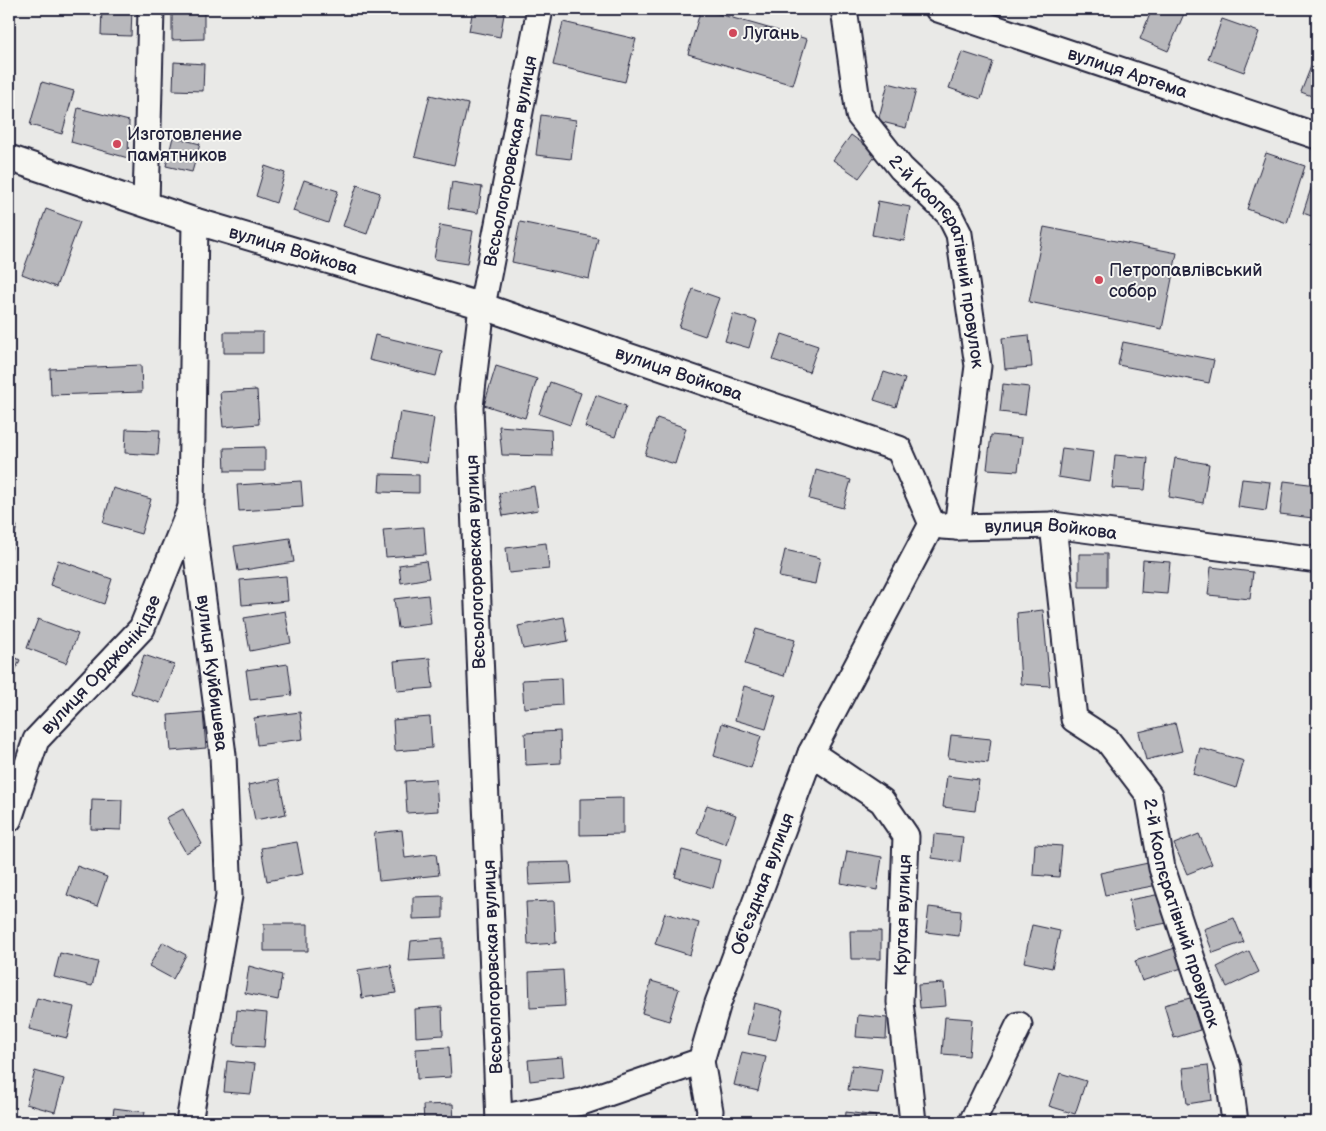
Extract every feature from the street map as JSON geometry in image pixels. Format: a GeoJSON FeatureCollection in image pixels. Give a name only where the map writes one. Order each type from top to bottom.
{"type":"FeatureCollection","features":[{"type":"Feature","properties":{"kind":"street"},"geometry":{"type":"LineString","coordinates":[[146,203],[151,9]]}},
{"type":"Feature","properties":{"kind":"street","name":"Вєсьологоровская вулиця"},"geometry":{"type":"LineString","coordinates":[[499,1120],[470,407],[482,306],[540,9]]}},
{"type":"Feature","properties":{"kind":"street","name":"2-й Коопєратівний провулок"},"geometry":{"type":"LineString","coordinates":[[844,9],[859,115],[901,168],[949,214],[959,234],[978,366],[957,527]]}},
{"type":"Feature","properties":{"kind":"street","name":"вулиця Артема"},"geometry":{"type":"LineString","coordinates":[[938,9],[1317,136]]}},
{"type":"Feature","properties":{"kind":"street","name":"вулиця Войкова"},"geometry":{"type":"LineString","coordinates":[[9,158],[195,221],[482,306],[899,449],[932,524],[957,527],[1053,525],[1317,560]]}},
{"type":"Feature","properties":{"kind":"street","name":"вулиця Куйбишева"},"geometry":{"type":"LineString","coordinates":[[189,1122],[229,896],[223,755],[191,508],[195,221]]}},
{"type":"Feature","properties":{"kind":"street","name":"вулиця Орджонікідзе"},"geometry":{"type":"LineString","coordinates":[[9,819],[36,740],[142,628],[191,508]]}},
{"type":"Feature","properties":{"kind":"street","name":"Об'єздная вулиця"},"geometry":{"type":"LineString","coordinates":[[701,1061],[718,1004],[811,753],[932,524]]}},
{"type":"Feature","properties":{"kind":"street","name":"2-й Коопєратівний провулок"},"geometry":{"type":"LineString","coordinates":[[1053,525],[1074,719],[1108,741],[1150,795],[1162,868],[1228,1068],[1235,1122]]}},
{"type":"Feature","properties":{"kind":"street","name":"Крутая вулиця"},"geometry":{"type":"LineString","coordinates":[[811,753],[882,802],[906,836],[900,1002],[913,1122]]}},
{"type":"Feature","properties":{"kind":"street"},"geometry":{"type":"LineString","coordinates":[[972,1122],[1019,1024]]}},
{"type":"Feature","properties":{"kind":"street"},"geometry":{"type":"LineString","coordinates":[[499,1120],[582,1102],[701,1061],[710,1111],[708,1122]]}},
{"type":"Feature","properties":{"kind":"building"},"geometry":{"type":"Polygon","coordinates":[[[102,9],[132,9],[131,36],[101,35],[102,9]]]}},
{"type":"Feature","properties":{"kind":"building"},"geometry":{"type":"Polygon","coordinates":[[[473,9],[505,9],[500,37],[469,31],[473,9]]]}},
{"type":"Feature","properties":{"kind":"building"},"geometry":{"type":"Polygon","coordinates":[[[701,9],[807,39],[793,85],[688,54],[701,9]]]}},
{"type":"Feature","properties":{"kind":"building"},"geometry":{"type":"Polygon","coordinates":[[[1152,9],[1186,9],[1168,51],[1140,39],[1152,9]]]}},
{"type":"Feature","properties":{"kind":"building"},"geometry":{"type":"Polygon","coordinates":[[[172,12],[204,12],[204,39],[172,40],[172,12]]]}},
{"type":"Feature","properties":{"kind":"building"},"geometry":{"type":"Polygon","coordinates":[[[1222,19],[1259,32],[1244,72],[1208,59],[1222,19]]]}},
{"type":"Feature","properties":{"kind":"building"},"geometry":{"type":"Polygon","coordinates":[[[563,22],[636,39],[625,82],[553,65],[563,22]]]}},
{"type":"Feature","properties":{"kind":"building"},"geometry":{"type":"Polygon","coordinates":[[[1317,51],[1317,98],[1301,92],[1317,51]]]}},
{"type":"Feature","properties":{"kind":"building"},"geometry":{"type":"Polygon","coordinates":[[[962,52],[993,62],[981,99],[949,88],[962,52]]]}},
{"type":"Feature","properties":{"kind":"building"},"geometry":{"type":"Polygon","coordinates":[[[174,62],[204,64],[203,91],[173,90],[174,62]]]}},
{"type":"Feature","properties":{"kind":"building"},"geometry":{"type":"Polygon","coordinates":[[[42,82],[74,91],[62,134],[30,125],[42,82]]]}},
{"type":"Feature","properties":{"kind":"building"},"geometry":{"type":"Polygon","coordinates":[[[888,83],[916,90],[906,128],[878,121],[888,83]]]}},
{"type":"Feature","properties":{"kind":"building"},"geometry":{"type":"Polygon","coordinates":[[[430,95],[468,104],[454,165],[415,156],[430,95]]]}},
{"type":"Feature","properties":{"kind":"building"},"geometry":{"type":"Polygon","coordinates":[[[78,108],[129,121],[128,158],[71,142],[78,108]]]}},
{"type":"Feature","properties":{"kind":"building"},"geometry":{"type":"Polygon","coordinates":[[[541,115],[576,120],[571,159],[536,155],[541,115]]]}},
{"type":"Feature","properties":{"kind":"building"},"geometry":{"type":"Polygon","coordinates":[[[851,135],[877,154],[859,178],[833,160],[851,135]]]}},
{"type":"Feature","properties":{"kind":"building"},"geometry":{"type":"Polygon","coordinates":[[[173,137],[200,144],[192,172],[166,166],[173,137]]]}},
{"type":"Feature","properties":{"kind":"building"},"geometry":{"type":"Polygon","coordinates":[[[1266,153],[1305,166],[1287,223],[1247,209],[1266,153]]]}},
{"type":"Feature","properties":{"kind":"building"},"geometry":{"type":"Polygon","coordinates":[[[265,166],[285,173],[276,203],[256,196],[265,166]]]}},
{"type":"Feature","properties":{"kind":"building"},"geometry":{"type":"Polygon","coordinates":[[[1317,170],[1317,218],[1303,213],[1317,170]]]}},
{"type":"Feature","properties":{"kind":"building"},"geometry":{"type":"Polygon","coordinates":[[[304,180],[338,191],[328,223],[293,211],[304,180]]]}},
{"type":"Feature","properties":{"kind":"building"},"geometry":{"type":"Polygon","coordinates":[[[452,182],[482,187],[478,213],[448,208],[452,182]]]}},
{"type":"Feature","properties":{"kind":"building"},"geometry":{"type":"Polygon","coordinates":[[[357,185],[380,193],[367,234],[343,226],[357,185]]]}},
{"type":"Feature","properties":{"kind":"building"},"geometry":{"type":"Polygon","coordinates":[[[878,201],[910,207],[904,241],[872,235],[878,201]]]}},
{"type":"Feature","properties":{"kind":"building"},"geometry":{"type":"Polygon","coordinates":[[[46,209],[80,222],[56,287],[22,274],[46,209]]]}},
{"type":"Feature","properties":{"kind":"building"},"geometry":{"type":"Polygon","coordinates":[[[520,222],[598,238],[589,279],[512,262],[520,222]]]}},
{"type":"Feature","properties":{"kind":"building"},"geometry":{"type":"Polygon","coordinates":[[[440,225],[473,231],[467,264],[434,259],[440,225]]]}},
{"type":"Feature","properties":{"kind":"building"},"geometry":{"type":"Polygon","coordinates":[[[1044,227],[1177,253],[1162,329],[1029,302],[1044,227]]]}},
{"type":"Feature","properties":{"kind":"building"},"geometry":{"type":"Polygon","coordinates":[[[693,289],[719,298],[705,336],[679,327],[693,289]]]}},
{"type":"Feature","properties":{"kind":"building"},"geometry":{"type":"Polygon","coordinates":[[[733,314],[757,321],[749,348],[725,341],[733,314]]]}},
{"type":"Feature","properties":{"kind":"building"},"geometry":{"type":"Polygon","coordinates":[[[224,332],[263,332],[263,353],[224,353],[224,332]]]}},
{"type":"Feature","properties":{"kind":"building"},"geometry":{"type":"Polygon","coordinates":[[[782,334],[818,346],[809,372],[773,360],[782,334]]]}},
{"type":"Feature","properties":{"kind":"building"},"geometry":{"type":"Polygon","coordinates":[[[375,335],[442,351],[436,376],[369,360],[375,335]]]}},
{"type":"Feature","properties":{"kind":"building"},"geometry":{"type":"Polygon","coordinates":[[[1029,335],[1032,367],[1005,369],[1002,338],[1029,335]]]}},
{"type":"Feature","properties":{"kind":"building"},"geometry":{"type":"Polygon","coordinates":[[[1123,342],[1214,360],[1209,383],[1118,365],[1123,342]]]}},
{"type":"Feature","properties":{"kind":"building"},"geometry":{"type":"Polygon","coordinates":[[[141,365],[142,392],[51,395],[50,369],[141,365]]]}},
{"type":"Feature","properties":{"kind":"building"},"geometry":{"type":"Polygon","coordinates":[[[496,366],[537,379],[525,418],[484,405],[496,366]]]}},
{"type":"Feature","properties":{"kind":"building"},"geometry":{"type":"Polygon","coordinates":[[[884,372],[905,379],[896,407],[874,400],[884,372]]]}},
{"type":"Feature","properties":{"kind":"building"},"geometry":{"type":"Polygon","coordinates":[[[550,382],[581,393],[570,425],[539,414],[550,382]]]}},
{"type":"Feature","properties":{"kind":"building"},"geometry":{"type":"Polygon","coordinates":[[[1003,384],[1029,387],[1025,415],[1000,412],[1003,384]]]}},
{"type":"Feature","properties":{"kind":"building"},"geometry":{"type":"Polygon","coordinates":[[[257,390],[259,424],[223,427],[220,392],[257,390]]]}},
{"type":"Feature","properties":{"kind":"building"},"geometry":{"type":"Polygon","coordinates":[[[596,395],[626,406],[615,437],[585,427],[596,395]]]}},
{"type":"Feature","properties":{"kind":"building"},"geometry":{"type":"Polygon","coordinates":[[[400,412],[434,418],[427,463],[393,458],[400,412]]]}},
{"type":"Feature","properties":{"kind":"building"},"geometry":{"type":"Polygon","coordinates":[[[657,418],[686,428],[675,464],[645,455],[657,418]]]}},
{"type":"Feature","properties":{"kind":"building"},"geometry":{"type":"Polygon","coordinates":[[[499,426],[551,430],[552,456],[502,455],[499,426]]]}},
{"type":"Feature","properties":{"kind":"building"},"geometry":{"type":"Polygon","coordinates":[[[126,429],[160,430],[158,455],[125,453],[126,429]]]}},
{"type":"Feature","properties":{"kind":"building"},"geometry":{"type":"Polygon","coordinates":[[[991,435],[1022,438],[1018,471],[987,469],[991,435]]]}},
{"type":"Feature","properties":{"kind":"building"},"geometry":{"type":"Polygon","coordinates":[[[265,447],[265,471],[225,471],[224,448],[265,447]]]}},
{"type":"Feature","properties":{"kind":"building"},"geometry":{"type":"Polygon","coordinates":[[[1062,448],[1093,452],[1089,482],[1058,477],[1062,448]]]}},
{"type":"Feature","properties":{"kind":"building"},"geometry":{"type":"Polygon","coordinates":[[[1115,455],[1148,458],[1145,490],[1112,488],[1115,455]]]}},
{"type":"Feature","properties":{"kind":"building"},"geometry":{"type":"Polygon","coordinates":[[[1175,458],[1209,464],[1203,503],[1169,497],[1175,458]]]}},
{"type":"Feature","properties":{"kind":"building"},"geometry":{"type":"Polygon","coordinates":[[[816,470],[851,480],[843,508],[809,499],[816,470]]]}},
{"type":"Feature","properties":{"kind":"building"},"geometry":{"type":"Polygon","coordinates":[[[380,474],[419,475],[419,493],[379,492],[380,474]]]}},
{"type":"Feature","properties":{"kind":"building"},"geometry":{"type":"Polygon","coordinates":[[[1242,479],[1270,482],[1266,511],[1238,507],[1242,479]]]}},
{"type":"Feature","properties":{"kind":"building"},"geometry":{"type":"Polygon","coordinates":[[[301,481],[303,507],[239,511],[237,485],[301,481]]]}},
{"type":"Feature","properties":{"kind":"building"},"geometry":{"type":"Polygon","coordinates":[[[1284,481],[1317,485],[1313,518],[1280,514],[1284,481]]]}},
{"type":"Feature","properties":{"kind":"building"},"geometry":{"type":"Polygon","coordinates":[[[534,486],[538,510],[503,516],[499,493],[534,486]]]}},
{"type":"Feature","properties":{"kind":"building"},"geometry":{"type":"Polygon","coordinates":[[[113,488],[151,499],[141,534],[103,523],[113,488]]]}},
{"type":"Feature","properties":{"kind":"building"},"geometry":{"type":"Polygon","coordinates":[[[9,524],[17,526],[9,556],[9,524]]]}},
{"type":"Feature","properties":{"kind":"building"},"geometry":{"type":"Polygon","coordinates":[[[424,527],[426,554],[386,557],[383,530],[424,527]]]}},
{"type":"Feature","properties":{"kind":"building"},"geometry":{"type":"Polygon","coordinates":[[[290,538],[294,562],[238,571],[234,546],[290,538]]]}},
{"type":"Feature","properties":{"kind":"building"},"geometry":{"type":"Polygon","coordinates":[[[546,543],[549,569],[509,573],[506,548],[546,543]]]}},
{"type":"Feature","properties":{"kind":"building"},"geometry":{"type":"Polygon","coordinates":[[[785,550],[820,558],[815,584],[779,577],[785,550]]]}},
{"type":"Feature","properties":{"kind":"building"},"geometry":{"type":"Polygon","coordinates":[[[1079,554],[1107,554],[1107,587],[1079,587],[1079,554]]]}},
{"type":"Feature","properties":{"kind":"building"},"geometry":{"type":"Polygon","coordinates":[[[58,560],[112,579],[104,604],[50,585],[58,560]]]}},
{"type":"Feature","properties":{"kind":"building"},"geometry":{"type":"Polygon","coordinates":[[[1143,560],[1170,562],[1167,594],[1141,592],[1143,560]]]}},
{"type":"Feature","properties":{"kind":"building"},"geometry":{"type":"Polygon","coordinates":[[[426,561],[429,578],[401,583],[399,565],[426,561]]]}},
{"type":"Feature","properties":{"kind":"building"},"geometry":{"type":"Polygon","coordinates":[[[1211,567],[1253,572],[1250,599],[1208,595],[1211,567]]]}},
{"type":"Feature","properties":{"kind":"building"},"geometry":{"type":"Polygon","coordinates":[[[1317,575],[1317,601],[1315,600],[1317,575]]]}},
{"type":"Feature","properties":{"kind":"building"},"geometry":{"type":"Polygon","coordinates":[[[286,576],[288,601],[242,605],[240,580],[286,576]]]}},
{"type":"Feature","properties":{"kind":"building"},"geometry":{"type":"Polygon","coordinates":[[[428,595],[431,624],[398,628],[394,599],[428,595]]]}},
{"type":"Feature","properties":{"kind":"building"},"geometry":{"type":"Polygon","coordinates":[[[1043,610],[1050,686],[1021,684],[1017,613],[1043,610]]]}},
{"type":"Feature","properties":{"kind":"building"},"geometry":{"type":"Polygon","coordinates":[[[285,611],[291,643],[250,651],[244,618],[285,611]]]}},
{"type":"Feature","properties":{"kind":"building"},"geometry":{"type":"Polygon","coordinates":[[[564,617],[568,641],[523,649],[518,626],[564,617]]]}},
{"type":"Feature","properties":{"kind":"building"},"geometry":{"type":"Polygon","coordinates":[[[38,619],[78,634],[66,663],[27,648],[38,619]]]}},
{"type":"Feature","properties":{"kind":"building"},"geometry":{"type":"Polygon","coordinates":[[[756,629],[795,640],[784,676],[745,664],[756,629]]]}},
{"type":"Feature","properties":{"kind":"building"},"geometry":{"type":"Polygon","coordinates":[[[9,654],[20,660],[9,684],[9,654]]]}},
{"type":"Feature","properties":{"kind":"building"},"geometry":{"type":"Polygon","coordinates":[[[144,655],[174,665],[160,703],[131,693],[144,655]]]}},
{"type":"Feature","properties":{"kind":"building"},"geometry":{"type":"Polygon","coordinates":[[[430,658],[433,688],[397,691],[394,661],[430,658]]]}},
{"type":"Feature","properties":{"kind":"building"},"geometry":{"type":"Polygon","coordinates":[[[288,664],[292,695],[250,700],[246,670],[288,664]]]}},
{"type":"Feature","properties":{"kind":"building"},"geometry":{"type":"Polygon","coordinates":[[[561,678],[562,705],[524,708],[522,680],[561,678]]]}},
{"type":"Feature","properties":{"kind":"building"},"geometry":{"type":"Polygon","coordinates":[[[744,686],[776,695],[766,729],[735,720],[744,686]]]}},
{"type":"Feature","properties":{"kind":"building"},"geometry":{"type":"Polygon","coordinates":[[[203,712],[206,748],[171,751],[168,715],[203,712]]]}},
{"type":"Feature","properties":{"kind":"building"},"geometry":{"type":"Polygon","coordinates":[[[300,712],[303,739],[257,745],[254,718],[300,712]]]}},
{"type":"Feature","properties":{"kind":"building"},"geometry":{"type":"Polygon","coordinates":[[[430,717],[432,748],[395,751],[393,720],[430,717]]]}},
{"type":"Feature","properties":{"kind":"building"},"geometry":{"type":"Polygon","coordinates":[[[722,723],[761,736],[751,768],[714,756],[722,723]]]}},
{"type":"Feature","properties":{"kind":"building"},"geometry":{"type":"Polygon","coordinates":[[[1175,723],[1182,751],[1146,760],[1139,732],[1175,723]]]}},
{"type":"Feature","properties":{"kind":"building"},"geometry":{"type":"Polygon","coordinates":[[[560,731],[561,763],[526,765],[525,733],[560,731]]]}},
{"type":"Feature","properties":{"kind":"building"},"geometry":{"type":"Polygon","coordinates":[[[951,735],[991,739],[988,763],[948,758],[951,735]]]}},
{"type":"Feature","properties":{"kind":"building"},"geometry":{"type":"Polygon","coordinates":[[[1200,748],[1244,761],[1236,788],[1193,774],[1200,748]]]}},
{"type":"Feature","properties":{"kind":"building"},"geometry":{"type":"Polygon","coordinates":[[[1315,763],[1317,763],[1317,782],[1313,781],[1315,763]]]}},
{"type":"Feature","properties":{"kind":"building"},"geometry":{"type":"Polygon","coordinates":[[[947,776],[979,780],[975,811],[943,807],[947,776]]]}},
{"type":"Feature","properties":{"kind":"building"},"geometry":{"type":"Polygon","coordinates":[[[279,779],[286,814],[255,820],[248,785],[279,779]]]}},
{"type":"Feature","properties":{"kind":"building"},"geometry":{"type":"Polygon","coordinates":[[[436,779],[438,811],[407,813],[405,781],[436,779]]]}},
{"type":"Feature","properties":{"kind":"building"},"geometry":{"type":"Polygon","coordinates":[[[623,798],[623,834],[580,835],[580,799],[623,798]]]}},
{"type":"Feature","properties":{"kind":"building"},"geometry":{"type":"Polygon","coordinates":[[[92,799],[122,800],[121,830],[91,829],[92,799]]]}},
{"type":"Feature","properties":{"kind":"building"},"geometry":{"type":"Polygon","coordinates":[[[707,805],[736,815],[726,844],[697,833],[707,805]]]}},
{"type":"Feature","properties":{"kind":"building"},"geometry":{"type":"Polygon","coordinates":[[[183,809],[202,844],[186,853],[166,818],[183,809]]]}},
{"type":"Feature","properties":{"kind":"building"},"geometry":{"type":"Polygon","coordinates":[[[402,830],[405,858],[436,854],[439,875],[379,881],[374,833],[402,830]]]}},
{"type":"Feature","properties":{"kind":"building"},"geometry":{"type":"Polygon","coordinates":[[[934,834],[963,837],[960,862],[932,858],[934,834]]]}},
{"type":"Feature","properties":{"kind":"building"},"geometry":{"type":"Polygon","coordinates":[[[1199,834],[1212,864],[1187,874],[1174,844],[1199,834]]]}},
{"type":"Feature","properties":{"kind":"building"},"geometry":{"type":"Polygon","coordinates":[[[297,842],[303,874],[267,881],[261,848],[297,842]]]}},
{"type":"Feature","properties":{"kind":"building"},"geometry":{"type":"Polygon","coordinates":[[[1035,844],[1062,846],[1059,877],[1033,875],[1035,844]]]}},
{"type":"Feature","properties":{"kind":"building"},"geometry":{"type":"Polygon","coordinates":[[[682,850],[720,860],[713,888],[675,877],[682,850]]]}},
{"type":"Feature","properties":{"kind":"building"},"geometry":{"type":"Polygon","coordinates":[[[847,851],[882,857],[877,890],[841,883],[847,851]]]}},
{"type":"Feature","properties":{"kind":"building"},"geometry":{"type":"Polygon","coordinates":[[[570,862],[572,883],[529,885],[528,863],[570,862]]]}},
{"type":"Feature","properties":{"kind":"building"},"geometry":{"type":"Polygon","coordinates":[[[1153,862],[1158,885],[1105,895],[1100,873],[1153,862]]]}},
{"type":"Feature","properties":{"kind":"building"},"geometry":{"type":"Polygon","coordinates":[[[77,866],[107,877],[97,906],[67,895],[77,866]]]}},
{"type":"Feature","properties":{"kind":"building"},"geometry":{"type":"Polygon","coordinates":[[[1161,894],[1167,923],[1135,929],[1129,900],[1161,894]]]}},
{"type":"Feature","properties":{"kind":"building"},"geometry":{"type":"Polygon","coordinates":[[[443,896],[443,918],[413,919],[413,897],[443,896]]]}},
{"type":"Feature","properties":{"kind":"building"},"geometry":{"type":"Polygon","coordinates":[[[554,901],[556,943],[528,945],[526,902],[554,901]]]}},
{"type":"Feature","properties":{"kind":"building"},"geometry":{"type":"Polygon","coordinates":[[[929,907],[961,911],[959,936],[926,932],[929,907]]]}},
{"type":"Feature","properties":{"kind":"building"},"geometry":{"type":"Polygon","coordinates":[[[665,913],[699,923],[690,955],[655,944],[665,913]]]}},
{"type":"Feature","properties":{"kind":"building"},"geometry":{"type":"Polygon","coordinates":[[[1234,918],[1244,942],[1213,953],[1204,929],[1234,918]]]}},
{"type":"Feature","properties":{"kind":"building"},"geometry":{"type":"Polygon","coordinates":[[[264,924],[308,924],[308,951],[264,951],[264,924]]]}},
{"type":"Feature","properties":{"kind":"building"},"geometry":{"type":"Polygon","coordinates":[[[1032,925],[1060,931],[1052,968],[1024,962],[1032,925]]]}},
{"type":"Feature","properties":{"kind":"building"},"geometry":{"type":"Polygon","coordinates":[[[850,931],[881,931],[881,959],[851,959],[850,931]]]}},
{"type":"Feature","properties":{"kind":"building"},"geometry":{"type":"Polygon","coordinates":[[[443,938],[443,959],[409,961],[411,941],[443,938]]]}},
{"type":"Feature","properties":{"kind":"building"},"geometry":{"type":"Polygon","coordinates":[[[163,942],[186,955],[173,979],[149,966],[163,942]]]}},
{"type":"Feature","properties":{"kind":"building"},"geometry":{"type":"Polygon","coordinates":[[[1175,948],[1182,968],[1142,981],[1135,961],[1175,948]]]}},
{"type":"Feature","properties":{"kind":"building"},"geometry":{"type":"Polygon","coordinates":[[[1249,951],[1259,972],[1227,987],[1217,967],[1249,951]]]}},
{"type":"Feature","properties":{"kind":"building"},"geometry":{"type":"Polygon","coordinates":[[[60,953],[98,962],[92,986],[54,977],[60,953]]]}},
{"type":"Feature","properties":{"kind":"building"},"geometry":{"type":"Polygon","coordinates":[[[391,965],[396,993],[362,998],[358,970],[391,965]]]}},
{"type":"Feature","properties":{"kind":"building"},"geometry":{"type":"Polygon","coordinates":[[[249,966],[282,975],[278,1000],[245,993],[249,966]]]}},
{"type":"Feature","properties":{"kind":"building"},"geometry":{"type":"Polygon","coordinates":[[[563,970],[565,1006],[530,1008],[529,972],[563,970]]]}},
{"type":"Feature","properties":{"kind":"building"},"geometry":{"type":"Polygon","coordinates":[[[651,981],[679,989],[669,1021],[642,1013],[651,981]]]}},
{"type":"Feature","properties":{"kind":"building"},"geometry":{"type":"Polygon","coordinates":[[[944,983],[946,1006],[920,1008],[918,985],[944,983]]]}},
{"type":"Feature","properties":{"kind":"building"},"geometry":{"type":"Polygon","coordinates":[[[37,998],[74,1007],[67,1038],[29,1029],[37,998]]]}},
{"type":"Feature","properties":{"kind":"building"},"geometry":{"type":"Polygon","coordinates":[[[1190,998],[1200,1030],[1174,1038],[1164,1005],[1190,998]]]}},
{"type":"Feature","properties":{"kind":"building"},"geometry":{"type":"Polygon","coordinates":[[[754,1003],[783,1010],[776,1040],[747,1034],[754,1003]]]}},
{"type":"Feature","properties":{"kind":"building"},"geometry":{"type":"Polygon","coordinates":[[[442,1007],[443,1035],[416,1037],[415,1009],[442,1007]]]}},
{"type":"Feature","properties":{"kind":"building"},"geometry":{"type":"Polygon","coordinates":[[[237,1010],[267,1013],[264,1047],[234,1045],[237,1010]]]}},
{"type":"Feature","properties":{"kind":"building"},"geometry":{"type":"Polygon","coordinates":[[[858,1015],[887,1018],[886,1039],[856,1037],[858,1015]]]}},
{"type":"Feature","properties":{"kind":"building"},"geometry":{"type":"Polygon","coordinates":[[[945,1017],[972,1019],[969,1056],[942,1054],[945,1017]]]}},
{"type":"Feature","properties":{"kind":"building"},"geometry":{"type":"Polygon","coordinates":[[[449,1047],[451,1077],[417,1079],[416,1049],[449,1047]]]}},
{"type":"Feature","properties":{"kind":"building"},"geometry":{"type":"Polygon","coordinates":[[[742,1052],[766,1057],[758,1091],[734,1085],[742,1052]]]}},
{"type":"Feature","properties":{"kind":"building"},"geometry":{"type":"Polygon","coordinates":[[[562,1057],[564,1077],[530,1081],[528,1060],[562,1057]]]}},
{"type":"Feature","properties":{"kind":"building"},"geometry":{"type":"Polygon","coordinates":[[[227,1061],[255,1064],[251,1094],[224,1092],[227,1061]]]}},
{"type":"Feature","properties":{"kind":"building"},"geometry":{"type":"Polygon","coordinates":[[[852,1065],[882,1069],[878,1093],[848,1090],[852,1065]]]}},
{"type":"Feature","properties":{"kind":"building"},"geometry":{"type":"Polygon","coordinates":[[[1208,1065],[1212,1100],[1187,1104],[1183,1068],[1208,1065]]]}},
{"type":"Feature","properties":{"kind":"building"},"geometry":{"type":"Polygon","coordinates":[[[35,1071],[64,1079],[55,1112],[26,1104],[35,1071]]]}},
{"type":"Feature","properties":{"kind":"building"},"geometry":{"type":"Polygon","coordinates":[[[1060,1073],[1086,1081],[1075,1114],[1049,1106],[1060,1073]]]}},
{"type":"Feature","properties":{"kind":"building"},"geometry":{"type":"Polygon","coordinates":[[[1314,1095],[1317,1096],[1317,1122],[1310,1122],[1314,1095]]]}},
{"type":"Feature","properties":{"kind":"building"},"geometry":{"type":"Polygon","coordinates":[[[453,1104],[454,1122],[424,1122],[423,1105],[453,1104]]]}},
{"type":"Feature","properties":{"kind":"building"},"geometry":{"type":"Polygon","coordinates":[[[114,1108],[145,1112],[143,1122],[112,1122],[114,1108]]]}},
{"type":"Feature","properties":{"kind":"building"},"geometry":{"type":"Polygon","coordinates":[[[846,1112],[876,1116],[875,1122],[845,1122],[846,1112]]]}},
{"type":"Feature","properties":{"kind":"place","name":"Лугань"},"geometry":{"type":"Point","coordinates":[733,33]}},
{"type":"Feature","properties":{"kind":"place","name":"Изготовление памятников"},"geometry":{"type":"Point","coordinates":[117,144]}},
{"type":"Feature","properties":{"kind":"place","name":"Петропавлівський собор"},"geometry":{"type":"Point","coordinates":[1099,280]}}]}
